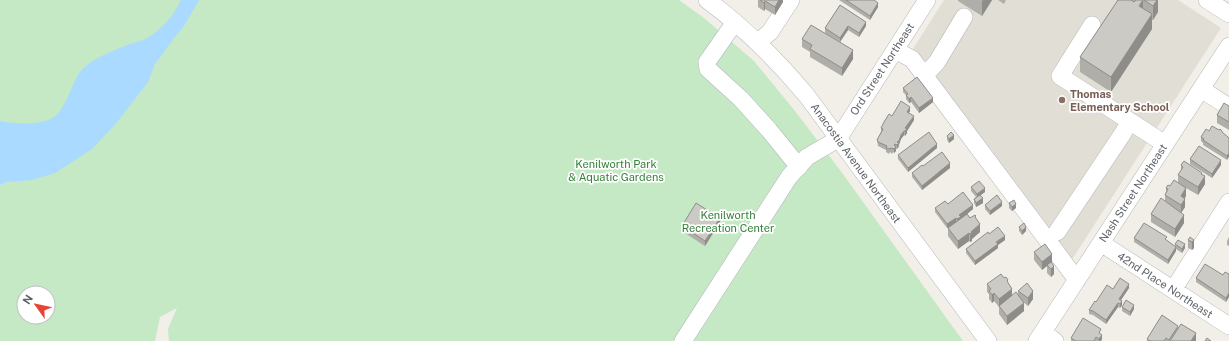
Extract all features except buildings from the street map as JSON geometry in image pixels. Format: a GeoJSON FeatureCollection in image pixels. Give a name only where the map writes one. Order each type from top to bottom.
{"type":"FeatureCollection","features":[{"type":"Feature","properties":{"kind":"street","name":"Anacostia Avenue Northeast"},"geometry":{"type":"LineString","coordinates":[[707,0],[758,42],[803,91],[988,341]]}},
{"type":"Feature","properties":{"kind":"street"},"geometry":{"type":"LineString","coordinates":[[758,42],[770,32],[791,0]]}},
{"type":"Feature","properties":{"kind":"street","name":"Ord Street Northeast"},"geometry":{"type":"LineString","coordinates":[[838,139],[927,0]]}},
{"type":"Feature","properties":{"kind":"street"},"geometry":{"type":"LineString","coordinates":[[1207,0],[1229,14]]}},
{"type":"Feature","properties":{"kind":"street"},"geometry":{"type":"LineString","coordinates":[[924,76],[937,62],[964,17]]}},
{"type":"Feature","properties":{"kind":"street"},"geometry":{"type":"LineString","coordinates":[[735,22],[707,62],[708,69],[741,99],[799,167]]}},
{"type":"Feature","properties":{"kind":"street"},"geometry":{"type":"LineString","coordinates":[[1092,25],[1060,76],[1165,144]]}},
{"type":"Feature","properties":{"kind":"street","name":"Nash Street Northeast"},"geometry":{"type":"LineString","coordinates":[[1045,338],[1077,280],[1229,46]]}},
{"type":"Feature","properties":{"kind":"street"},"geometry":{"type":"LineString","coordinates":[[895,50],[912,59],[1077,280]]}},
{"type":"Feature","properties":{"kind":"street"},"geometry":{"type":"LineString","coordinates":[[1201,89],[1229,107]]}},
{"type":"Feature","properties":{"kind":"street"},"geometry":{"type":"LineString","coordinates":[[1057,232],[1130,121]]}},
{"type":"Feature","properties":{"kind":"street"},"geometry":{"type":"LineString","coordinates":[[683,341],[789,177],[807,157],[838,139]]}},
{"type":"Feature","properties":{"kind":"street"},"geometry":{"type":"LineString","coordinates":[[1173,290],[1229,202]]}},
{"type":"Feature","properties":{"kind":"street","name":"42nd Place Northeast"},"geometry":{"type":"LineString","coordinates":[[1101,244],[1229,326]]}},
{"type":"Feature","properties":{"kind":"shaded area","name":"Thomas Elementary School"},"geometry":{"type":"Polygon","coordinates":[[[944,0],[1178,0],[1221,28],[1071,261],[911,52],[944,0]]]}},
{"type":"Feature","properties":{"kind":"green space","name":"Kenilworth Park & Aquatic Gardens"},"geometry":{"type":"Polygon","coordinates":[[[0,0],[679,0],[704,18],[754,61],[795,111],[840,170],[963,341],[169,341],[168,329],[177,308],[160,317],[155,341],[0,341],[0,185],[8,182],[0,141],[0,0]]]}},
{"type":"Feature","properties":{"kind":"water"},"geometry":{"type":"Polygon","coordinates":[[[181,0],[199,0],[184,26],[155,64],[148,82],[118,121],[92,149],[55,173],[32,180],[8,182],[0,185],[0,121],[13,123],[35,123],[49,120],[54,117],[63,106],[77,77],[86,66],[96,59],[143,40],[158,31],[167,22],[181,0]]]}},
{"type":"Feature","properties":{"kind":"place","name":"Thomas Elementary School"},"geometry":{"type":"Point","coordinates":[1062,100]}},
{"type":"Feature","properties":{"kind":"park label","name":"Kenilworth Recreation Center"},"geometry":{"type":"Point","coordinates":[728,221]}}]}
